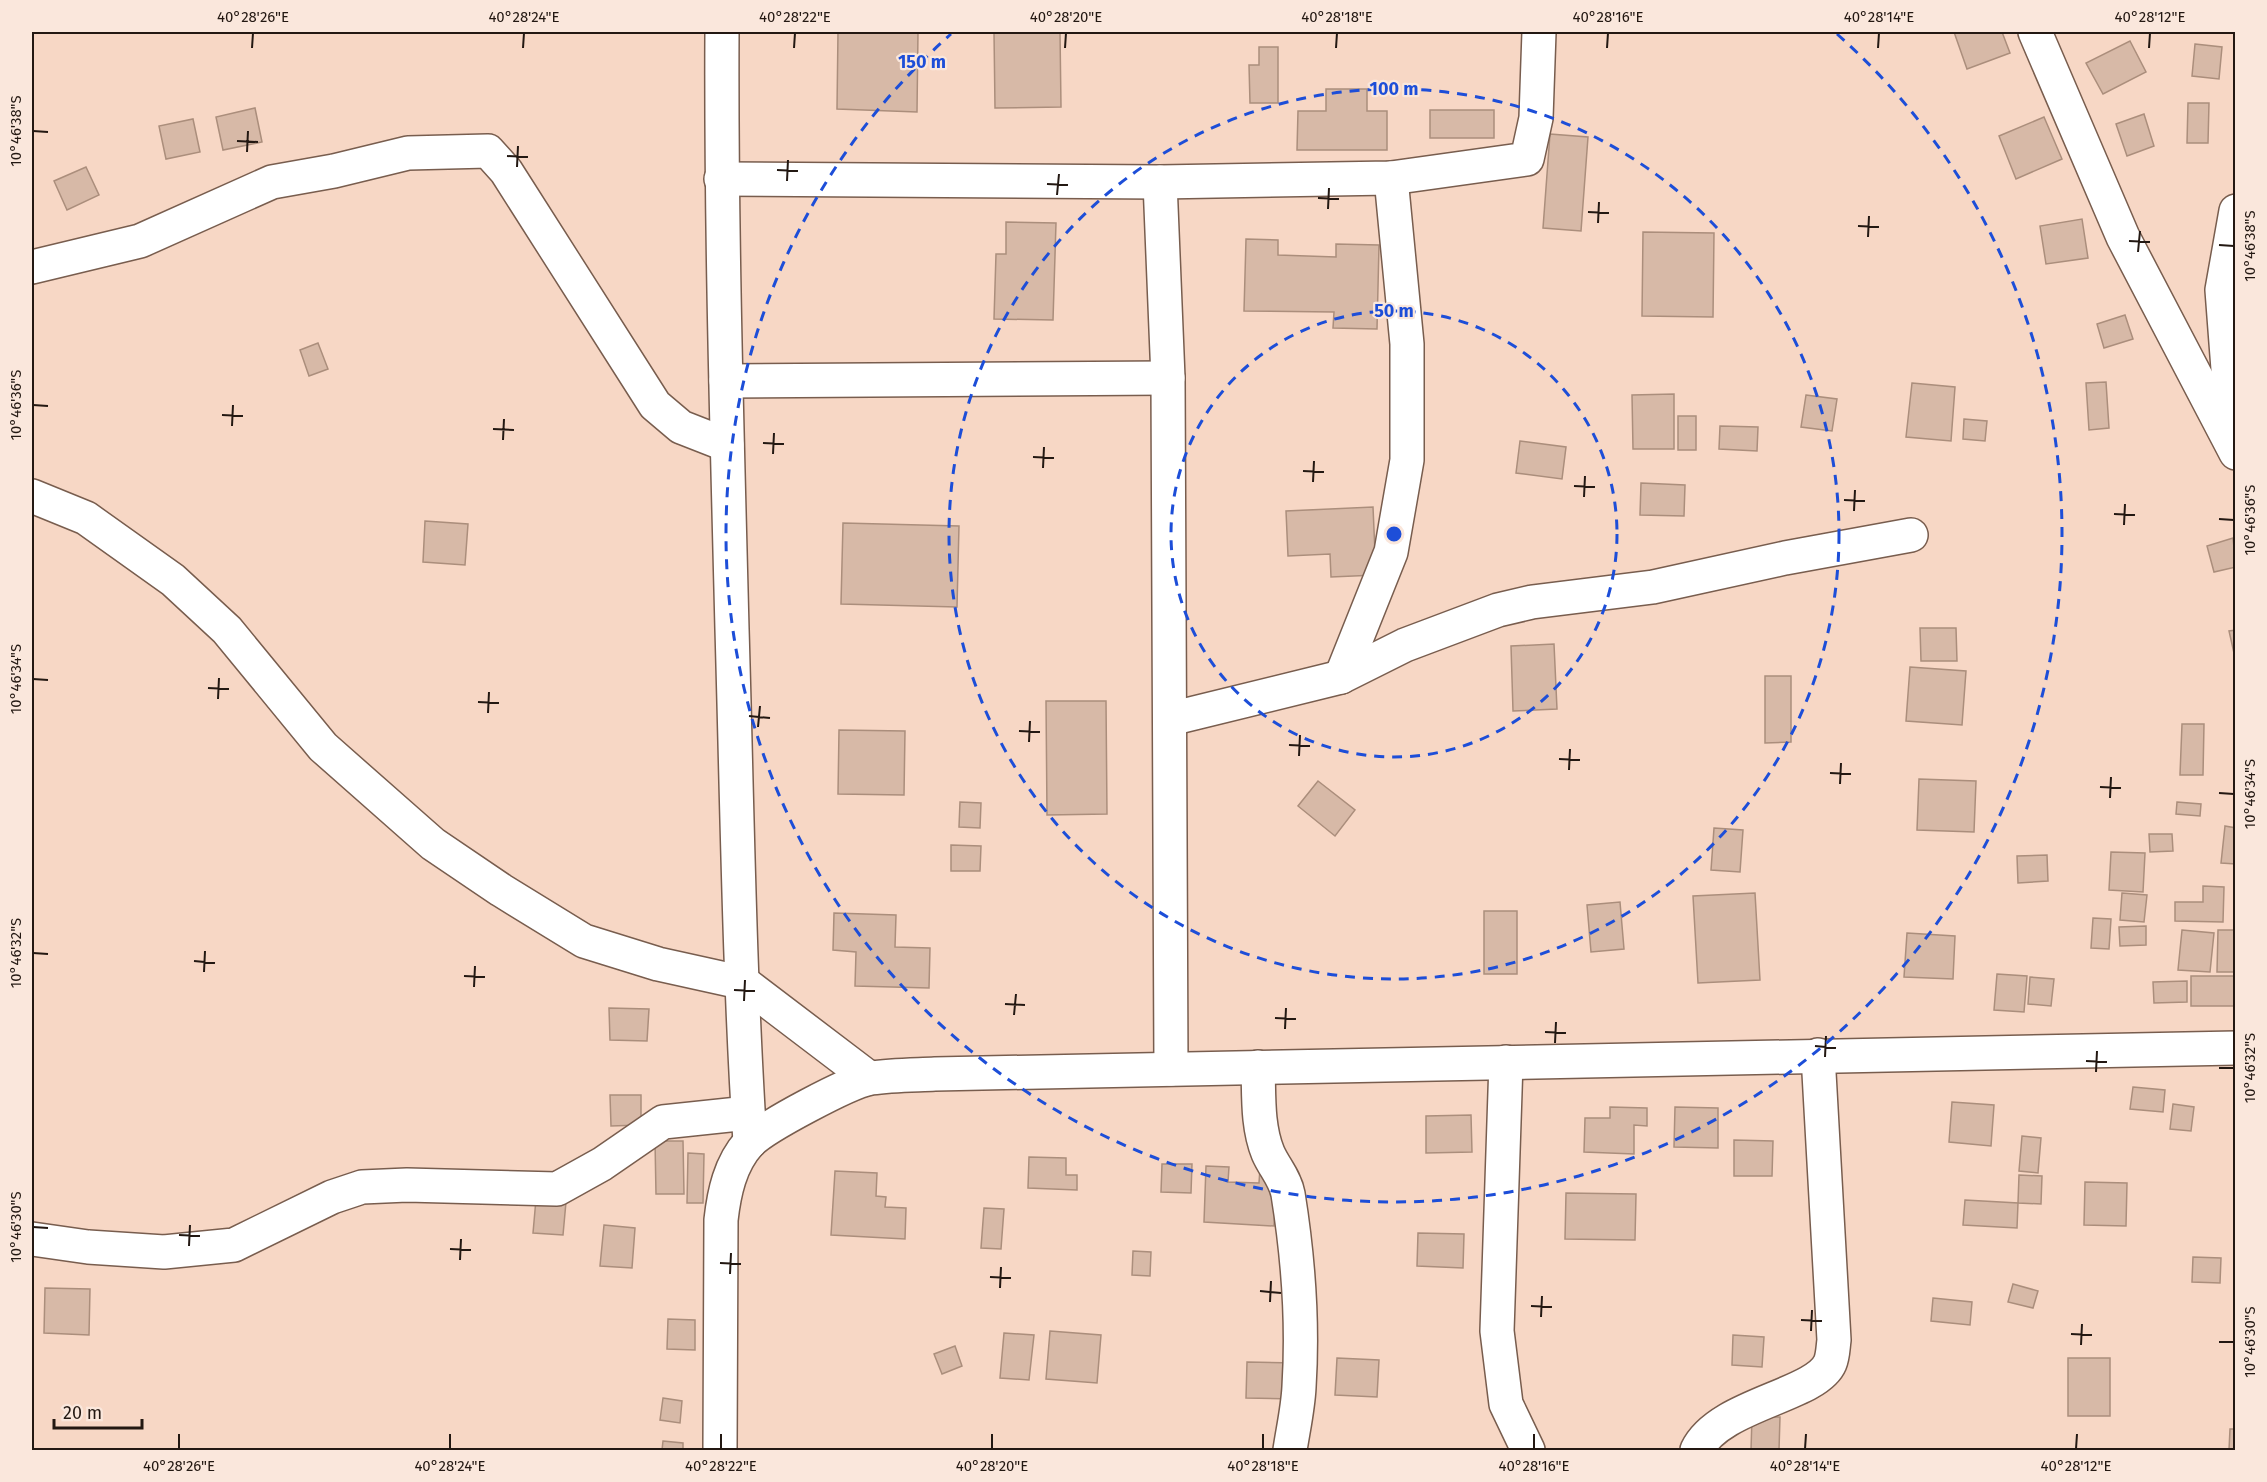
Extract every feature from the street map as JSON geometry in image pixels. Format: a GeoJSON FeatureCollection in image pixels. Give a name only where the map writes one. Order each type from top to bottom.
{"type":"FeatureCollection","features":[{"type":"Feature","properties":{"kind":"street"},"geometry":{"type":"LineString","coordinates":[[720,1450],[721,1220],[724,1191],[739,1158],[749,1127],[727,445],[721,179],[722,32]]}},
{"type":"Feature","properties":{"kind":"street"},"geometry":{"type":"LineString","coordinates":[[721,179],[1160,182],[1391,178],[1527,159],[1536,118],[1539,32]]}},
{"type":"Feature","properties":{"kind":"street"},"geometry":{"type":"LineString","coordinates":[[2035,32],[2123,237],[2234,451]]}},
{"type":"Feature","properties":{"kind":"street"},"geometry":{"type":"LineString","coordinates":[[32,267],[141,241],[272,182],[334,171],[408,153],[488,151],[506,171],[655,405],[681,427],[727,445]]}},
{"type":"Feature","properties":{"kind":"street"},"geometry":{"type":"LineString","coordinates":[[1341,677],[1391,552],[1407,460],[1407,344],[1391,178]]}},
{"type":"Feature","properties":{"kind":"street"},"geometry":{"type":"LineString","coordinates":[[1160,182],[1168,378],[1171,1069]]}},
{"type":"Feature","properties":{"kind":"street"},"geometry":{"type":"LineString","coordinates":[[2234,451],[2229,290],[2235,212]]}},
{"type":"Feature","properties":{"kind":"street"},"geometry":{"type":"LineString","coordinates":[[726,381],[1168,378]]}},
{"type":"Feature","properties":{"kind":"street"},"geometry":{"type":"LineString","coordinates":[[32,496],[86,518],[173,580],[227,630],[323,747],[433,843],[482,877],[584,941],[658,964],[744,983],[869,1078]]}},
{"type":"Feature","properties":{"kind":"street"},"geometry":{"type":"LineString","coordinates":[[1170,719],[1341,677],[1405,645],[1498,610],[1532,602],[1653,587],[1785,558],[1911,535]]}},
{"type":"Feature","properties":{"kind":"street"},"geometry":{"type":"LineString","coordinates":[[32,1239],[88,1247],[164,1252],[234,1245],[332,1197],[362,1187],[407,1185],[557,1189],[602,1164],[663,1122],[749,1127],[807,1106],[869,1078],[935,1074],[2235,1048]]}},
{"type":"Feature","properties":{"kind":"street"},"geometry":{"type":"LineString","coordinates":[[1697,1450],[1702,1439],[1719,1425],[1816,1378],[1830,1364],[1834,1340],[1818,1055]]}},
{"type":"Feature","properties":{"kind":"street"},"geometry":{"type":"LineString","coordinates":[[1506,1062],[1497,1331],[1506,1404],[1528,1450]]}},
{"type":"Feature","properties":{"kind":"street"},"geometry":{"type":"LineString","coordinates":[[1258,1067],[1260,1128],[1268,1153],[1281,1175],[1287,1192],[1294,1249],[1300,1351],[1299,1390],[1290,1450]]}},
{"type":"Feature","properties":{"kind":"building"},"geometry":{"type":"Polygon","coordinates":[[[838,32],[918,32],[917,112],[837,109],[838,32]]]}},
{"type":"Feature","properties":{"kind":"building"},"geometry":{"type":"Polygon","coordinates":[[[994,32],[1060,32],[1061,107],[995,108],[994,32]]]}},
{"type":"Feature","properties":{"kind":"building"},"geometry":{"type":"Polygon","coordinates":[[[1954,32],[2002,32],[2010,53],[1967,69],[1954,32]]]}},
{"type":"Feature","properties":{"kind":"building"},"geometry":{"type":"Polygon","coordinates":[[[2130,41],[2146,72],[2103,94],[2086,63],[2130,41]]]}},
{"type":"Feature","properties":{"kind":"building"},"geometry":{"type":"Polygon","coordinates":[[[2195,44],[2222,47],[2219,79],[2192,76],[2195,44]]]}},
{"type":"Feature","properties":{"kind":"building"},"geometry":{"type":"Polygon","coordinates":[[[1259,47],[1278,47],[1278,103],[1250,103],[1249,65],[1259,65],[1259,47]]]}},
{"type":"Feature","properties":{"kind":"building"},"geometry":{"type":"Polygon","coordinates":[[[1326,89],[1367,89],[1367,111],[1387,111],[1387,150],[1297,150],[1298,111],[1326,111],[1326,89]]]}},
{"type":"Feature","properties":{"kind":"building"},"geometry":{"type":"Polygon","coordinates":[[[2188,103],[2209,103],[2208,143],[2187,143],[2188,103]]]}},
{"type":"Feature","properties":{"kind":"building"},"geometry":{"type":"Polygon","coordinates":[[[255,108],[262,142],[223,150],[216,117],[255,108]]]}},
{"type":"Feature","properties":{"kind":"building"},"geometry":{"type":"Polygon","coordinates":[[[1430,110],[1494,110],[1494,138],[1430,138],[1430,110]]]}},
{"type":"Feature","properties":{"kind":"building"},"geometry":{"type":"Polygon","coordinates":[[[2144,114],[2154,146],[2127,156],[2116,124],[2144,114]]]}},
{"type":"Feature","properties":{"kind":"building"},"geometry":{"type":"Polygon","coordinates":[[[2044,117],[2062,159],[2016,179],[1999,136],[2044,117]]]}},
{"type":"Feature","properties":{"kind":"building"},"geometry":{"type":"Polygon","coordinates":[[[193,119],[200,152],[166,159],[159,126],[193,119]]]}},
{"type":"Feature","properties":{"kind":"building"},"geometry":{"type":"Polygon","coordinates":[[[1550,134],[1588,137],[1581,231],[1543,228],[1550,134]]]}},
{"type":"Feature","properties":{"kind":"building"},"geometry":{"type":"Polygon","coordinates":[[[86,167],[99,195],[67,210],[54,181],[86,167]]]}},
{"type":"Feature","properties":{"kind":"building"},"geometry":{"type":"Polygon","coordinates":[[[2082,219],[2088,258],[2046,264],[2040,226],[2082,219]]]}},
{"type":"Feature","properties":{"kind":"building"},"geometry":{"type":"Polygon","coordinates":[[[1006,222],[1056,223],[1053,320],[994,319],[996,254],[1006,254],[1006,222]]]}},
{"type":"Feature","properties":{"kind":"building"},"geometry":{"type":"Polygon","coordinates":[[[1643,232],[1714,233],[1713,317],[1642,316],[1643,232]]]}},
{"type":"Feature","properties":{"kind":"building"},"geometry":{"type":"Polygon","coordinates":[[[1246,239],[1278,240],[1278,255],[1336,257],[1336,244],[1379,245],[1377,329],[1333,328],[1334,312],[1244,311],[1246,239]]]}},
{"type":"Feature","properties":{"kind":"building"},"geometry":{"type":"Polygon","coordinates":[[[2125,315],[2133,339],[2104,348],[2097,324],[2125,315]]]}},
{"type":"Feature","properties":{"kind":"building"},"geometry":{"type":"Polygon","coordinates":[[[318,343],[328,369],[309,376],[300,350],[318,343]]]}},
{"type":"Feature","properties":{"kind":"building"},"geometry":{"type":"Polygon","coordinates":[[[2106,382],[2109,428],[2089,430],[2086,383],[2106,382]]]}},
{"type":"Feature","properties":{"kind":"building"},"geometry":{"type":"Polygon","coordinates":[[[1912,383],[1955,387],[1951,441],[1906,437],[1912,383]]]}},
{"type":"Feature","properties":{"kind":"building"},"geometry":{"type":"Polygon","coordinates":[[[1674,394],[1674,449],[1633,449],[1632,395],[1674,394]]]}},
{"type":"Feature","properties":{"kind":"building"},"geometry":{"type":"Polygon","coordinates":[[[1806,395],[1837,399],[1832,431],[1801,427],[1806,395]]]}},
{"type":"Feature","properties":{"kind":"building"},"geometry":{"type":"Polygon","coordinates":[[[1678,416],[1696,416],[1696,450],[1678,450],[1678,416]]]}},
{"type":"Feature","properties":{"kind":"building"},"geometry":{"type":"Polygon","coordinates":[[[1964,419],[1987,421],[1985,441],[1963,439],[1964,419]]]}},
{"type":"Feature","properties":{"kind":"building"},"geometry":{"type":"Polygon","coordinates":[[[1720,426],[1758,427],[1757,451],[1719,449],[1720,426]]]}},
{"type":"Feature","properties":{"kind":"building"},"geometry":{"type":"Polygon","coordinates":[[[1520,441],[1566,447],[1562,479],[1516,473],[1520,441]]]}},
{"type":"Feature","properties":{"kind":"building"},"geometry":{"type":"Polygon","coordinates":[[[1641,483],[1685,485],[1684,516],[1640,515],[1641,483]]]}},
{"type":"Feature","properties":{"kind":"building"},"geometry":{"type":"Polygon","coordinates":[[[1373,507],[1376,575],[1331,577],[1330,554],[1288,556],[1286,511],[1373,507]]]}},
{"type":"Feature","properties":{"kind":"building"},"geometry":{"type":"Polygon","coordinates":[[[425,521],[468,524],[465,565],[423,562],[425,521]]]}},
{"type":"Feature","properties":{"kind":"building"},"geometry":{"type":"Polygon","coordinates":[[[843,523],[959,526],[957,607],[841,604],[843,523]]]}},
{"type":"Feature","properties":{"kind":"building"},"geometry":{"type":"Polygon","coordinates":[[[2233,538],[2236,567],[2214,572],[2207,546],[2233,538]]]}},
{"type":"Feature","properties":{"kind":"building"},"geometry":{"type":"Polygon","coordinates":[[[1920,628],[1956,628],[1957,661],[1921,661],[1920,628]]]}},
{"type":"Feature","properties":{"kind":"building"},"geometry":{"type":"Polygon","coordinates":[[[2236,630],[2236,662],[2229,631],[2236,630]]]}},
{"type":"Feature","properties":{"kind":"building"},"geometry":{"type":"Polygon","coordinates":[[[1554,644],[1557,709],[1513,711],[1511,646],[1554,644]]]}},
{"type":"Feature","properties":{"kind":"building"},"geometry":{"type":"Polygon","coordinates":[[[1910,667],[1966,671],[1962,725],[1906,721],[1910,667]]]}},
{"type":"Feature","properties":{"kind":"building"},"geometry":{"type":"Polygon","coordinates":[[[1765,676],[1791,676],[1791,742],[1765,743],[1765,676]]]}},
{"type":"Feature","properties":{"kind":"building"},"geometry":{"type":"Polygon","coordinates":[[[1046,701],[1106,701],[1107,814],[1047,815],[1046,701]]]}},
{"type":"Feature","properties":{"kind":"building"},"geometry":{"type":"Polygon","coordinates":[[[2182,724],[2204,724],[2203,775],[2180,775],[2182,724]]]}},
{"type":"Feature","properties":{"kind":"building"},"geometry":{"type":"Polygon","coordinates":[[[839,730],[905,731],[904,795],[838,794],[839,730]]]}},
{"type":"Feature","properties":{"kind":"building"},"geometry":{"type":"Polygon","coordinates":[[[1919,779],[1976,781],[1974,832],[1917,830],[1919,779]]]}},
{"type":"Feature","properties":{"kind":"building"},"geometry":{"type":"Polygon","coordinates":[[[1318,781],[1355,810],[1335,836],[1298,806],[1318,781]]]}},
{"type":"Feature","properties":{"kind":"building"},"geometry":{"type":"Polygon","coordinates":[[[960,802],[981,803],[980,828],[959,827],[960,802]]]}},
{"type":"Feature","properties":{"kind":"building"},"geometry":{"type":"Polygon","coordinates":[[[2177,802],[2201,804],[2200,816],[2176,814],[2177,802]]]}},
{"type":"Feature","properties":{"kind":"building"},"geometry":{"type":"Polygon","coordinates":[[[2225,826],[2236,828],[2236,864],[2221,863],[2225,826]]]}},
{"type":"Feature","properties":{"kind":"building"},"geometry":{"type":"Polygon","coordinates":[[[1714,828],[1743,830],[1740,872],[1711,870],[1714,828]]]}},
{"type":"Feature","properties":{"kind":"building"},"geometry":{"type":"Polygon","coordinates":[[[2149,834],[2172,834],[2173,851],[2150,852],[2149,834]]]}},
{"type":"Feature","properties":{"kind":"building"},"geometry":{"type":"Polygon","coordinates":[[[951,845],[981,846],[980,871],[951,871],[951,845]]]}},
{"type":"Feature","properties":{"kind":"building"},"geometry":{"type":"Polygon","coordinates":[[[2111,852],[2145,853],[2143,892],[2109,890],[2111,852]]]}},
{"type":"Feature","properties":{"kind":"building"},"geometry":{"type":"Polygon","coordinates":[[[2047,855],[2048,881],[2018,883],[2017,856],[2047,855]]]}},
{"type":"Feature","properties":{"kind":"building"},"geometry":{"type":"Polygon","coordinates":[[[2203,886],[2224,887],[2223,922],[2175,921],[2175,902],[2203,902],[2203,886]]]}},
{"type":"Feature","properties":{"kind":"building"},"geometry":{"type":"Polygon","coordinates":[[[1755,893],[1760,980],[1698,983],[1693,896],[1755,893]]]}},
{"type":"Feature","properties":{"kind":"building"},"geometry":{"type":"Polygon","coordinates":[[[2122,893],[2147,895],[2144,922],[2120,920],[2122,893]]]}},
{"type":"Feature","properties":{"kind":"building"},"geometry":{"type":"Polygon","coordinates":[[[1620,902],[1624,949],[1591,952],[1587,905],[1620,902]]]}},
{"type":"Feature","properties":{"kind":"building"},"geometry":{"type":"Polygon","coordinates":[[[1484,911],[1517,911],[1517,974],[1484,974],[1484,911]]]}},
{"type":"Feature","properties":{"kind":"building"},"geometry":{"type":"Polygon","coordinates":[[[834,913],[896,915],[895,947],[930,948],[929,988],[855,986],[856,952],[833,950],[834,913]]]}},
{"type":"Feature","properties":{"kind":"building"},"geometry":{"type":"Polygon","coordinates":[[[2093,918],[2111,919],[2109,949],[2091,948],[2093,918]]]}},
{"type":"Feature","properties":{"kind":"building"},"geometry":{"type":"Polygon","coordinates":[[[2146,926],[2146,945],[2120,946],[2119,927],[2146,926]]]}},
{"type":"Feature","properties":{"kind":"building"},"geometry":{"type":"Polygon","coordinates":[[[2182,930],[2214,933],[2210,972],[2178,970],[2182,930]]]}},
{"type":"Feature","properties":{"kind":"building"},"geometry":{"type":"Polygon","coordinates":[[[2218,930],[2236,930],[2236,972],[2217,972],[2218,930]]]}},
{"type":"Feature","properties":{"kind":"building"},"geometry":{"type":"Polygon","coordinates":[[[1907,933],[1955,936],[1953,979],[1904,977],[1907,933]]]}},
{"type":"Feature","properties":{"kind":"building"},"geometry":{"type":"Polygon","coordinates":[[[1997,974],[2027,976],[2024,1012],[1994,1010],[1997,974]]]}},
{"type":"Feature","properties":{"kind":"building"},"geometry":{"type":"Polygon","coordinates":[[[2191,976],[2236,976],[2236,1006],[2191,1006],[2191,976]]]}},
{"type":"Feature","properties":{"kind":"building"},"geometry":{"type":"Polygon","coordinates":[[[2030,977],[2054,979],[2051,1006],[2028,1004],[2030,977]]]}},
{"type":"Feature","properties":{"kind":"building"},"geometry":{"type":"Polygon","coordinates":[[[2187,981],[2187,1002],[2154,1003],[2153,982],[2187,981]]]}},
{"type":"Feature","properties":{"kind":"building"},"geometry":{"type":"Polygon","coordinates":[[[609,1008],[649,1009],[647,1041],[610,1040],[609,1008]]]}},
{"type":"Feature","properties":{"kind":"building"},"geometry":{"type":"Polygon","coordinates":[[[2133,1087],[2165,1090],[2163,1112],[2130,1109],[2133,1087]]]}},
{"type":"Feature","properties":{"kind":"building"},"geometry":{"type":"Polygon","coordinates":[[[610,1095],[641,1095],[641,1125],[611,1126],[610,1095]]]}},
{"type":"Feature","properties":{"kind":"building"},"geometry":{"type":"Polygon","coordinates":[[[1952,1102],[1994,1105],[1991,1146],[1949,1142],[1952,1102]]]}},
{"type":"Feature","properties":{"kind":"building"},"geometry":{"type":"Polygon","coordinates":[[[2173,1104],[2194,1107],[2191,1131],[2170,1129],[2173,1104]]]}},
{"type":"Feature","properties":{"kind":"building"},"geometry":{"type":"Polygon","coordinates":[[[1610,1107],[1647,1108],[1647,1126],[1634,1125],[1634,1154],[1584,1152],[1585,1118],[1610,1118],[1610,1107]]]}},
{"type":"Feature","properties":{"kind":"building"},"geometry":{"type":"Polygon","coordinates":[[[1675,1107],[1718,1108],[1718,1148],[1674,1147],[1675,1107]]]}},
{"type":"Feature","properties":{"kind":"building"},"geometry":{"type":"Polygon","coordinates":[[[1471,1115],[1472,1152],[1426,1153],[1426,1116],[1471,1115]]]}},
{"type":"Feature","properties":{"kind":"building"},"geometry":{"type":"Polygon","coordinates":[[[2022,1136],[2041,1138],[2038,1173],[2019,1171],[2022,1136]]]}},
{"type":"Feature","properties":{"kind":"building"},"geometry":{"type":"Polygon","coordinates":[[[1734,1140],[1773,1141],[1772,1176],[1734,1176],[1734,1140]]]}},
{"type":"Feature","properties":{"kind":"building"},"geometry":{"type":"Polygon","coordinates":[[[655,1141],[683,1141],[684,1194],[656,1194],[655,1141]]]}},
{"type":"Feature","properties":{"kind":"building"},"geometry":{"type":"Polygon","coordinates":[[[688,1153],[704,1154],[703,1203],[687,1203],[688,1153]]]}},
{"type":"Feature","properties":{"kind":"building"},"geometry":{"type":"Polygon","coordinates":[[[1029,1157],[1066,1158],[1066,1175],[1077,1175],[1077,1190],[1028,1188],[1029,1157]]]}},
{"type":"Feature","properties":{"kind":"building"},"geometry":{"type":"Polygon","coordinates":[[[1162,1164],[1192,1164],[1191,1193],[1161,1192],[1162,1164]]]}},
{"type":"Feature","properties":{"kind":"building"},"geometry":{"type":"Polygon","coordinates":[[[1206,1166],[1229,1167],[1228,1182],[1259,1183],[1260,1168],[1277,1169],[1274,1226],[1204,1222],[1206,1166]]]}},
{"type":"Feature","properties":{"kind":"building"},"geometry":{"type":"Polygon","coordinates":[[[835,1171],[877,1173],[876,1196],[886,1197],[885,1207],[906,1208],[905,1239],[831,1235],[835,1171]]]}},
{"type":"Feature","properties":{"kind":"building"},"geometry":{"type":"Polygon","coordinates":[[[2019,1175],[2042,1176],[2041,1204],[2018,1203],[2019,1175]]]}},
{"type":"Feature","properties":{"kind":"building"},"geometry":{"type":"Polygon","coordinates":[[[2085,1182],[2127,1183],[2126,1226],[2084,1225],[2085,1182]]]}},
{"type":"Feature","properties":{"kind":"building"},"geometry":{"type":"Polygon","coordinates":[[[1566,1193],[1636,1194],[1635,1240],[1565,1239],[1566,1193]]]}},
{"type":"Feature","properties":{"kind":"building"},"geometry":{"type":"Polygon","coordinates":[[[536,1199],[566,1202],[563,1235],[533,1233],[536,1199]]]}},
{"type":"Feature","properties":{"kind":"building"},"geometry":{"type":"Polygon","coordinates":[[[1965,1200],[2018,1203],[2017,1228],[1963,1225],[1965,1200]]]}},
{"type":"Feature","properties":{"kind":"building"},"geometry":{"type":"Polygon","coordinates":[[[984,1208],[1004,1209],[1001,1249],[981,1248],[984,1208]]]}},
{"type":"Feature","properties":{"kind":"building"},"geometry":{"type":"Polygon","coordinates":[[[604,1225],[635,1228],[632,1268],[600,1266],[604,1225]]]}},
{"type":"Feature","properties":{"kind":"building"},"geometry":{"type":"Polygon","coordinates":[[[1418,1233],[1464,1234],[1463,1268],[1417,1266],[1418,1233]]]}},
{"type":"Feature","properties":{"kind":"building"},"geometry":{"type":"Polygon","coordinates":[[[1133,1251],[1151,1252],[1150,1276],[1132,1275],[1133,1251]]]}},
{"type":"Feature","properties":{"kind":"building"},"geometry":{"type":"Polygon","coordinates":[[[2193,1257],[2221,1258],[2220,1283],[2192,1282],[2193,1257]]]}},
{"type":"Feature","properties":{"kind":"building"},"geometry":{"type":"Polygon","coordinates":[[[2013,1284],[2038,1291],[2033,1308],[2008,1302],[2013,1284]]]}},
{"type":"Feature","properties":{"kind":"building"},"geometry":{"type":"Polygon","coordinates":[[[45,1288],[90,1289],[89,1335],[44,1333],[45,1288]]]}},
{"type":"Feature","properties":{"kind":"building"},"geometry":{"type":"Polygon","coordinates":[[[1933,1298],[1972,1302],[1970,1325],[1931,1321],[1933,1298]]]}},
{"type":"Feature","properties":{"kind":"building"},"geometry":{"type":"Polygon","coordinates":[[[668,1319],[695,1320],[695,1350],[667,1349],[668,1319]]]}},
{"type":"Feature","properties":{"kind":"building"},"geometry":{"type":"Polygon","coordinates":[[[1050,1331],[1101,1335],[1097,1383],[1046,1379],[1050,1331]]]}},
{"type":"Feature","properties":{"kind":"building"},"geometry":{"type":"Polygon","coordinates":[[[1004,1333],[1034,1335],[1029,1380],[1000,1378],[1004,1333]]]}},
{"type":"Feature","properties":{"kind":"building"},"geometry":{"type":"Polygon","coordinates":[[[1733,1335],[1764,1337],[1762,1367],[1732,1365],[1733,1335]]]}},
{"type":"Feature","properties":{"kind":"building"},"geometry":{"type":"Polygon","coordinates":[[[955,1346],[962,1366],[942,1374],[934,1354],[955,1346]]]}},
{"type":"Feature","properties":{"kind":"building"},"geometry":{"type":"Polygon","coordinates":[[[1337,1358],[1379,1360],[1377,1397],[1335,1395],[1337,1358]]]}},
{"type":"Feature","properties":{"kind":"building"},"geometry":{"type":"Polygon","coordinates":[[[2068,1358],[2110,1358],[2110,1416],[2068,1416],[2068,1358]]]}},
{"type":"Feature","properties":{"kind":"building"},"geometry":{"type":"Polygon","coordinates":[[[1247,1362],[1296,1363],[1295,1399],[1246,1398],[1247,1362]]]}},
{"type":"Feature","properties":{"kind":"building"},"geometry":{"type":"Polygon","coordinates":[[[663,1398],[682,1401],[680,1423],[660,1420],[663,1398]]]}},
{"type":"Feature","properties":{"kind":"building"},"geometry":{"type":"Polygon","coordinates":[[[1752,1417],[1780,1417],[1779,1450],[1751,1450],[1752,1417]]]}},
{"type":"Feature","properties":{"kind":"building"},"geometry":{"type":"Polygon","coordinates":[[[2230,1429],[2236,1429],[2236,1450],[2229,1450],[2230,1429]]]}},
{"type":"Feature","properties":{"kind":"building"},"geometry":{"type":"Polygon","coordinates":[[[663,1441],[683,1443],[683,1450],[662,1450],[663,1441]]]}}]}
